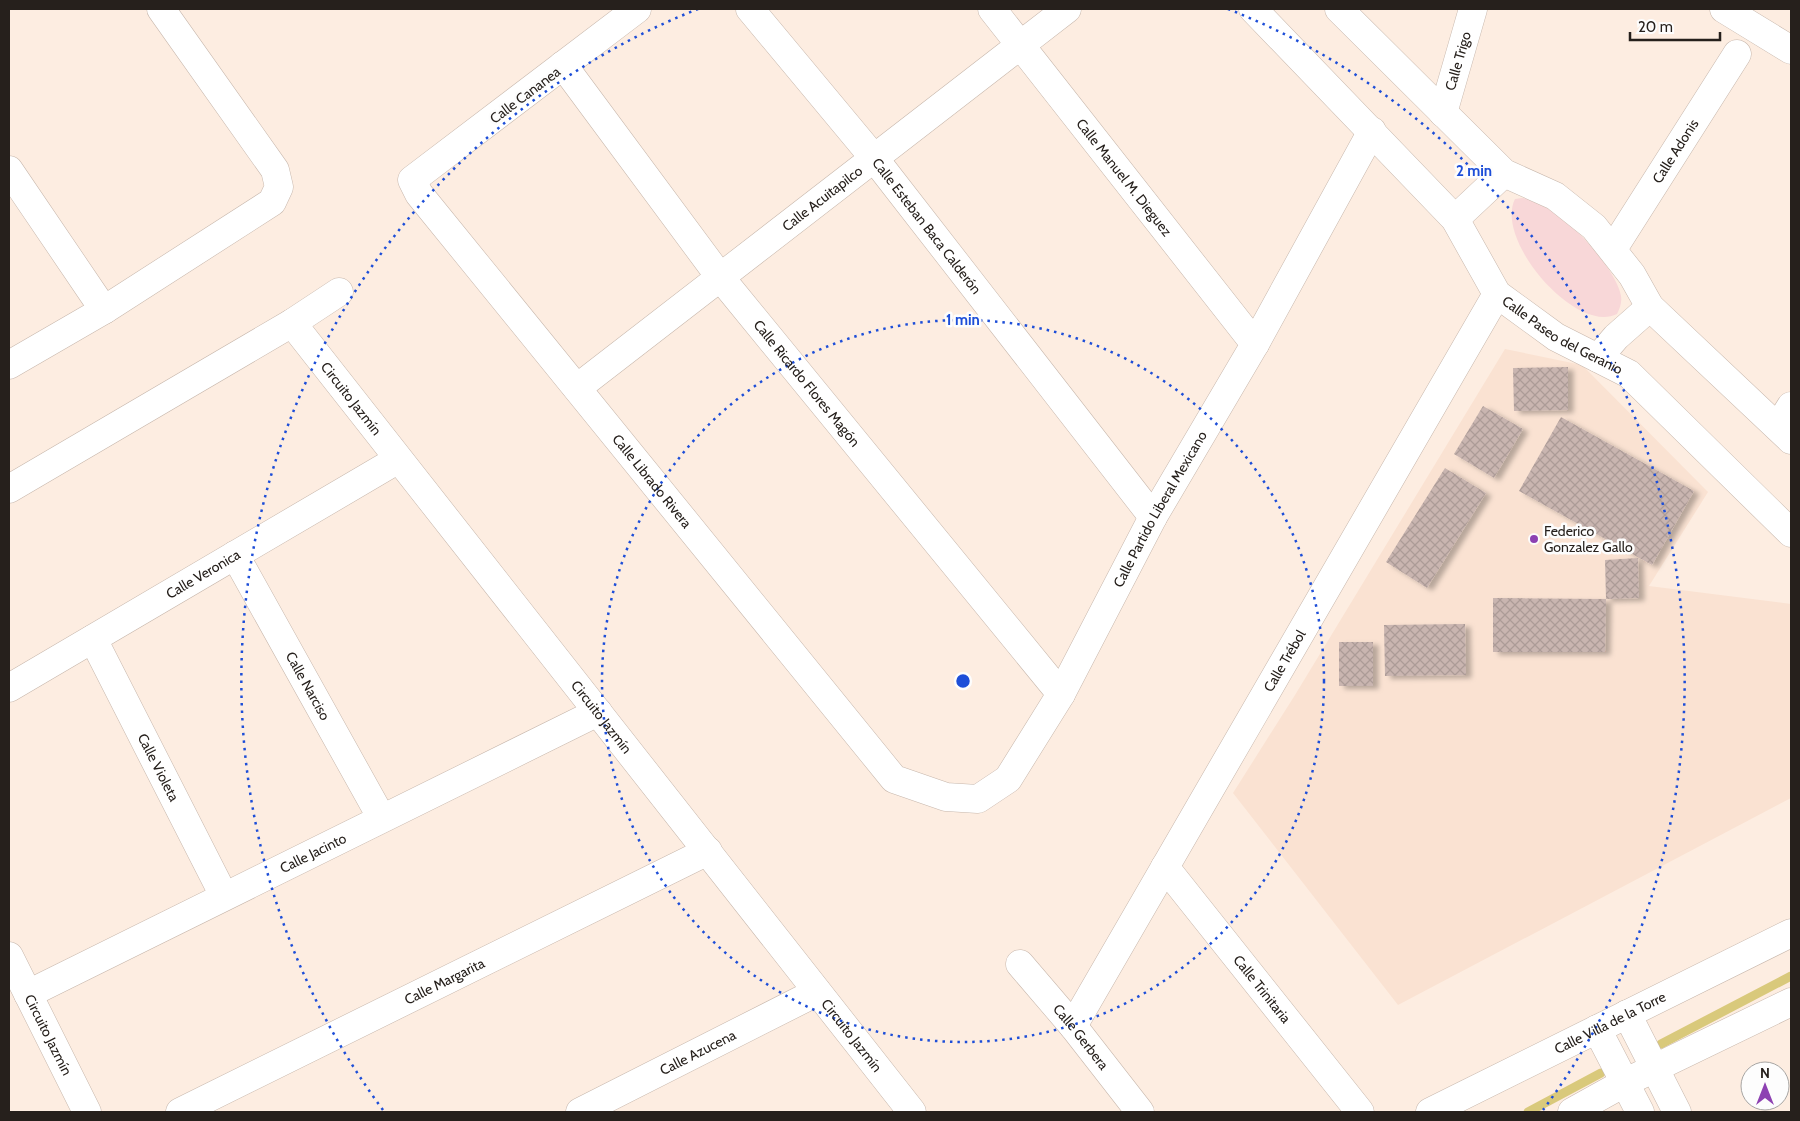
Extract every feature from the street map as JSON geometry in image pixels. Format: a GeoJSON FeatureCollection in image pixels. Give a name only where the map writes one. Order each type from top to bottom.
{"type":"FeatureCollection","features":[{"type":"Feature","properties":{"kind":"street"},"geometry":{"type":"LineString","coordinates":[[9,365],[104,310],[272,202],[279,187],[275,170],[161,9]]}},
{"type":"Feature","properties":{"kind":"street","name":"Calle Cananea"},"geometry":{"type":"LineString","coordinates":[[412,180],[637,9]]}},
{"type":"Feature","properties":{"kind":"street","name":"Calle Esteban Baca Calderón"},"geometry":{"type":"LineString","coordinates":[[750,9],[874,158],[1153,518]]}},
{"type":"Feature","properties":{"kind":"street","name":"Calle Manuel M. Dieguez"},"geometry":{"type":"LineString","coordinates":[[992,9],[1255,344]]}},
{"type":"Feature","properties":{"kind":"street","name":"Calle Acuitapilco"},"geometry":{"type":"LineString","coordinates":[[577,388],[1066,9]]}},
{"type":"Feature","properties":{"kind":"street","name":"Calle Paseo del Geranio"},"geometry":{"type":"LineString","coordinates":[[1253,9],[1455,220],[1497,294],[1556,338],[1629,374],[1791,533]]}},
{"type":"Feature","properties":{"kind":"street"},"geometry":{"type":"LineString","coordinates":[[1339,9],[1504,174],[1555,196],[1594,227],[1613,249],[1632,276],[1650,307],[1787,424]]}},
{"type":"Feature","properties":{"kind":"street","name":"Calle Trigo"},"geometry":{"type":"LineString","coordinates":[[1443,113],[1473,9]]}},
{"type":"Feature","properties":{"kind":"street"},"geometry":{"type":"LineString","coordinates":[[1724,9],[1791,50]]}},
{"type":"Feature","properties":{"kind":"street","name":"Calle Adonis"},"geometry":{"type":"LineString","coordinates":[[1613,249],[1737,54]]}},
{"type":"Feature","properties":{"kind":"street","name":"Calle Ricardo Flores Magón"},"geometry":{"type":"LineString","coordinates":[[563,66],[720,278],[1061,694]]}},
{"type":"Feature","properties":{"kind":"street","name":"Calle Partido Liberal Mexicano"},"geometry":{"type":"LineString","coordinates":[[894,779],[946,797],[978,800],[1008,779],[1061,694],[1153,518],[1255,344],[1372,132]]}},
{"type":"Feature","properties":{"kind":"street"},"geometry":{"type":"LineString","coordinates":[[9,170],[104,310]]}},
{"type":"Feature","properties":{"kind":"street"},"geometry":{"type":"LineString","coordinates":[[1455,220],[1504,174]]}},
{"type":"Feature","properties":{"kind":"street","name":"Calle Librado Rivera"},"geometry":{"type":"LineString","coordinates":[[412,180],[419,194],[894,779]]}},
{"type":"Feature","properties":{"kind":"street"},"geometry":{"type":"LineString","coordinates":[[9,490],[292,323],[339,292]]}},
{"type":"Feature","properties":{"kind":"street","name":"Calle Trébol"},"geometry":{"type":"LineString","coordinates":[[1072,1026],[1497,294]]}},
{"type":"Feature","properties":{"kind":"street"},"geometry":{"type":"LineString","coordinates":[[1598,358],[1616,338],[1650,307]]}},
{"type":"Feature","properties":{"kind":"street","name":"Circuito Jazmín"},"geometry":{"type":"LineString","coordinates":[[292,323],[397,460],[708,851],[816,992],[912,1112]]}},
{"type":"Feature","properties":{"kind":"street","name":"Calle Veronica"},"geometry":{"type":"LineString","coordinates":[[9,688],[397,460]]}},
{"type":"Feature","properties":{"kind":"street","name":"Calle Narciso"},"geometry":{"type":"LineString","coordinates":[[235,556],[381,818]]}},
{"type":"Feature","properties":{"kind":"street","name":"Calle Violeta"},"geometry":{"type":"LineString","coordinates":[[93,639],[224,896]]}},
{"type":"Feature","properties":{"kind":"street","name":"Calle Jacinto"},"geometry":{"type":"LineString","coordinates":[[28,994],[598,712]]}},
{"type":"Feature","properties":{"kind":"street","name":"Calle Margarita"},"geometry":{"type":"LineString","coordinates":[[180,1112],[708,851]]}},
{"type":"Feature","properties":{"kind":"street","name":"Calle Trinitaria"},"geometry":{"type":"LineString","coordinates":[[1165,867],[1360,1112]]}},
{"type":"Feature","properties":{"kind":"street","name":"Calle Villa de la Torre"},"geometry":{"type":"LineString","coordinates":[[1430,1112],[1791,933]]}},
{"type":"Feature","properties":{"kind":"street","name":"Circuito Jazmín"},"geometry":{"type":"LineString","coordinates":[[9,956],[87,1112]]}},
{"type":"Feature","properties":{"kind":"street","name":"Calle Gerbera"},"geometry":{"type":"LineString","coordinates":[[1020,964],[1140,1112]]}},
{"type":"Feature","properties":{"kind":"street","name":"Calle Azucena"},"geometry":{"type":"LineString","coordinates":[[580,1112],[816,992]]}},
{"type":"Feature","properties":{"kind":"street"},"geometry":{"type":"LineString","coordinates":[[1572,1112],[1626,1082],[1791,1002]]}},
{"type":"Feature","properties":{"kind":"street"},"geometry":{"type":"LineString","coordinates":[[1627,1014],[1677,1112]]}},
{"type":"Feature","properties":{"kind":"street"},"geometry":{"type":"LineString","coordinates":[[1597,1029],[1640,1112]]}},
{"type":"Feature","properties":{"kind":"shaded area"},"geometry":{"type":"Polygon","coordinates":[[[1522,198],[1535,201],[1566,221],[1595,251],[1608,267],[1621,296],[1617,314],[1600,317],[1581,311],[1561,298],[1543,280],[1527,259],[1516,237],[1512,217],[1515,199],[1522,198]]]}},
{"type":"Feature","properties":{"kind":"shaded area"},"geometry":{"type":"Polygon","coordinates":[[[1505,349],[1582,365],[1708,492],[1649,586],[1791,604],[1791,798],[1398,1005],[1233,793],[1295,695],[1505,349]]]}},
{"type":"Feature","properties":{"kind":"building"},"geometry":{"type":"Polygon","coordinates":[[[1568,367],[1568,410],[1514,411],[1513,368],[1568,367]]]}},
{"type":"Feature","properties":{"kind":"building"},"geometry":{"type":"Polygon","coordinates":[[[1483,406],[1523,429],[1494,478],[1454,454],[1483,406]]]}},
{"type":"Feature","properties":{"kind":"building"},"geometry":{"type":"Polygon","coordinates":[[[1561,417],[1694,491],[1652,565],[1519,491],[1561,417]]]}},
{"type":"Feature","properties":{"kind":"building"},"geometry":{"type":"Polygon","coordinates":[[[1445,468],[1486,493],[1427,588],[1386,562],[1445,468]]]}},
{"type":"Feature","properties":{"kind":"building"},"geometry":{"type":"Polygon","coordinates":[[[1638,558],[1639,598],[1606,599],[1605,560],[1638,558]]]}},
{"type":"Feature","properties":{"kind":"building"},"geometry":{"type":"Polygon","coordinates":[[[1493,598],[1606,599],[1605,652],[1493,652],[1493,598]]]}},
{"type":"Feature","properties":{"kind":"building"},"geometry":{"type":"Polygon","coordinates":[[[1465,624],[1466,675],[1385,676],[1384,625],[1465,624]]]}},
{"type":"Feature","properties":{"kind":"building"},"geometry":{"type":"Polygon","coordinates":[[[1339,642],[1373,642],[1373,686],[1339,686],[1339,642]]]}},
{"type":"Feature","properties":{"kind":"waterway"},"geometry":{"type":"LineString","coordinates":[[1661,1044],[1791,976]]}},
{"type":"Feature","properties":{"kind":"waterway"},"geometry":{"type":"LineString","coordinates":[[1528,1112],[1601,1073]]}},
{"type":"Feature","properties":{"kind":"place","name":"Federico Gonzalez Gallo"},"geometry":{"type":"Point","coordinates":[1534,539]}}]}
